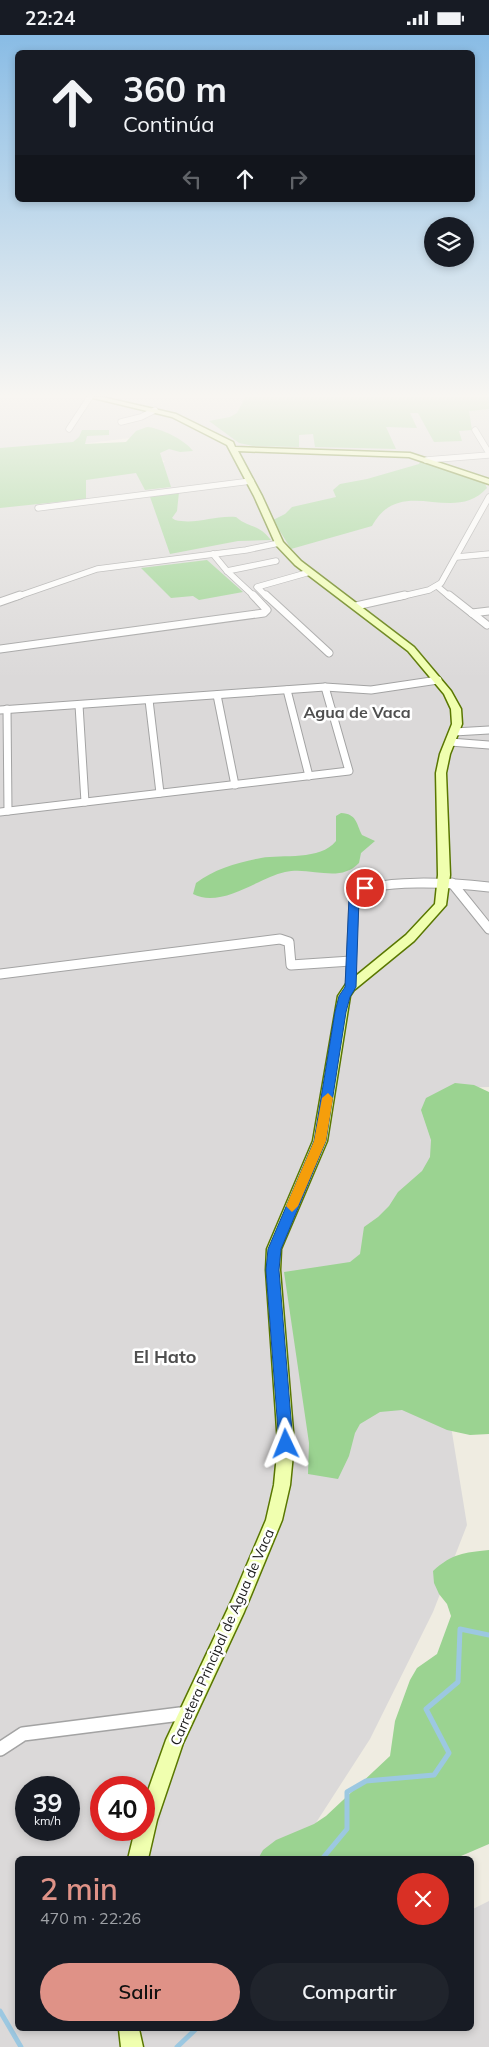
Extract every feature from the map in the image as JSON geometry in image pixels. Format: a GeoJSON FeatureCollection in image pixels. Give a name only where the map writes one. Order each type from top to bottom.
{"type":"FeatureCollection","features":[{"type":"Feature","properties":{"kind":"street"},"geometry":{"type":"LineString","coordinates":[[38,508],[172,491]]}},
{"type":"Feature","properties":{"kind":"street","name":"Carretera Principal de Agua de Vaca"},"geometry":{"type":"LineString","coordinates":[[139,1856],[147,1820],[175,1740],[238,1606],[274,1520],[282,1485],[286,1444],[273,1270],[274,1249],[320,1141],[344,996],[350,987],[432,916],[440,905],[448,883],[441,773],[457,723],[456,709],[438,680],[412,649],[310,572],[279,543],[255,491]]}},
{"type":"Feature","properties":{"kind":"street"},"geometry":{"type":"LineString","coordinates":[[356,606],[437,586],[446,577],[489,497]]}},
{"type":"Feature","properties":{"kind":"street"},"geometry":{"type":"LineString","coordinates":[[0,602],[9,601],[100,572],[214,555],[234,555],[246,550],[279,543]]}},
{"type":"Feature","properties":{"kind":"street"},"geometry":{"type":"LineString","coordinates":[[457,557],[489,554]]}},
{"type":"Feature","properties":{"kind":"street"},"geometry":{"type":"LineString","coordinates":[[0,649],[264,613],[267,610],[264,605],[214,555]]}},
{"type":"Feature","properties":{"kind":"street"},"geometry":{"type":"LineString","coordinates":[[228,571],[276,561]]}},
{"type":"Feature","properties":{"kind":"street"},"geometry":{"type":"LineString","coordinates":[[310,572],[257,587],[329,653]]}},
{"type":"Feature","properties":{"kind":"street"},"geometry":{"type":"LineString","coordinates":[[437,586],[487,625]]}},
{"type":"Feature","properties":{"kind":"street"},"geometry":{"type":"LineString","coordinates":[[0,593],[9,601]]}},
{"type":"Feature","properties":{"kind":"street"},"geometry":{"type":"LineString","coordinates":[[0,606],[9,601]]}},
{"type":"Feature","properties":{"kind":"street"},"geometry":{"type":"LineString","coordinates":[[472,613],[489,611]]}},
{"type":"Feature","properties":{"kind":"street"},"geometry":{"type":"LineString","coordinates":[[325,687],[349,771],[4,811],[4,709],[325,687],[371,690],[438,680]]}},
{"type":"Feature","properties":{"kind":"street"},"geometry":{"type":"LineString","coordinates":[[287,690],[309,776]]}},
{"type":"Feature","properties":{"kind":"street"},"geometry":{"type":"LineString","coordinates":[[217,695],[235,785]]}},
{"type":"Feature","properties":{"kind":"street"},"geometry":{"type":"LineString","coordinates":[[149,700],[160,793]]}},
{"type":"Feature","properties":{"kind":"street"},"geometry":{"type":"LineString","coordinates":[[79,705],[85,802]]}},
{"type":"Feature","properties":{"kind":"street"},"geometry":{"type":"LineString","coordinates":[[452,737],[489,730]]}},
{"type":"Feature","properties":{"kind":"street"},"geometry":{"type":"LineString","coordinates":[[452,737],[489,745]]}},
{"type":"Feature","properties":{"kind":"street"},"geometry":{"type":"LineString","coordinates":[[350,987],[354,898],[358,892],[374,887],[448,883],[489,887]]}},
{"type":"Feature","properties":{"kind":"street"},"geometry":{"type":"LineString","coordinates":[[448,883],[489,929]]}},
{"type":"Feature","properties":{"kind":"street"},"geometry":{"type":"LineString","coordinates":[[0,974],[280,939],[289,942],[291,965],[351,961]]}},
{"type":"Feature","properties":{"kind":"street"},"geometry":{"type":"LineString","coordinates":[[0,1749],[23,1734],[188,1713]]}},
{"type":"Feature","properties":{"kind":"street"},"geometry":{"type":"LineString","coordinates":[[129,2031],[132,2047]]}},
{"type":"Feature","properties":{"kind":"shaded area"},"geometry":{"type":"Polygon","coordinates":[[[55,491],[489,491],[489,1087],[459,1088],[443,1377],[467,1525],[433,1612],[370,1739],[301,1846],[299,1856],[15,1856],[15,2031],[474,2031],[474,1908],[489,1901],[489,2047],[0,2047],[0,507],[55,491]]]}},
{"type":"Feature","properties":{"kind":"green space"},"geometry":{"type":"Polygon","coordinates":[[[0,491],[86,491],[86,499],[0,508],[0,491]]]}},
{"type":"Feature","properties":{"kind":"green space"},"geometry":{"type":"Polygon","coordinates":[[[333,491],[483,491],[473,498],[459,503],[412,501],[397,503],[384,511],[372,526],[291,549],[273,520],[285,514],[292,507],[336,497],[333,491]]]}},
{"type":"Feature","properties":{"kind":"green space"},"geometry":{"type":"Polygon","coordinates":[[[179,492],[177,511],[172,518],[175,520],[190,521],[236,517],[258,528],[271,540],[238,541],[170,554],[149,494],[179,492]]]}},
{"type":"Feature","properties":{"kind":"green space"},"geometry":{"type":"Polygon","coordinates":[[[207,560],[243,592],[199,600],[193,596],[171,598],[141,568],[207,560]]]}},
{"type":"Feature","properties":{"kind":"green space"},"geometry":{"type":"Polygon","coordinates":[[[341,813],[353,817],[362,835],[375,841],[361,853],[359,863],[351,869],[334,873],[285,872],[239,891],[215,898],[204,898],[193,894],[196,883],[227,867],[261,858],[321,852],[336,841],[336,816],[341,813]]]}},
{"type":"Feature","properties":{"kind":"green space"},"geometry":{"type":"Polygon","coordinates":[[[455,1083],[474,1085],[489,1092],[489,1434],[470,1435],[447,1430],[402,1410],[380,1412],[360,1424],[355,1433],[349,1456],[338,1479],[308,1474],[309,1443],[284,1272],[350,1262],[360,1254],[364,1227],[378,1217],[389,1206],[398,1192],[422,1171],[430,1157],[431,1140],[421,1110],[426,1098],[455,1083]]]}},
{"type":"Feature","properties":{"kind":"green space"},"geometry":{"type":"Polygon","coordinates":[[[489,1550],[489,1844],[461,1856],[260,1856],[263,1850],[276,1840],[314,1824],[326,1816],[390,1756],[395,1721],[410,1680],[417,1668],[437,1654],[451,1616],[447,1604],[439,1594],[434,1583],[433,1571],[453,1557],[489,1550]]]}},
{"type":"Feature","properties":{"kind":"waterway"},"geometry":{"type":"LineString","coordinates":[[324,1856],[347,1829],[347,1792],[366,1781],[434,1775],[449,1753],[426,1709],[458,1682],[460,1629],[489,1635]]}},
{"type":"Feature","properties":{"kind":"waterway"},"geometry":{"type":"LineString","coordinates":[[0,2011],[21,2047]]}},
{"type":"Feature","properties":{"kind":"waterway"},"geometry":{"type":"LineString","coordinates":[[177,2047],[194,2031]]}},
{"type":"Feature","properties":{"kind":"slow traffic"},"geometry":{"type":"LineString","coordinates":[[292,1206],[320,1141],[328,1098]]}},
{"type":"Feature","properties":{"kind":"district","name":"Agua de Vaca"},"geometry":{"type":"Point","coordinates":[357,712]}},
{"type":"Feature","properties":{"kind":"district","name":"El Hato"},"geometry":{"type":"Point","coordinates":[165,1356]}},
{"type":"Feature","properties":{"kind":"route"},"geometry":{"type":"LineString","coordinates":[[286,1444],[284,1394],[273,1270],[274,1249],[320,1141],[340,1012],[344,996],[350,987],[354,898],[358,892],[365,888]]}}]}
